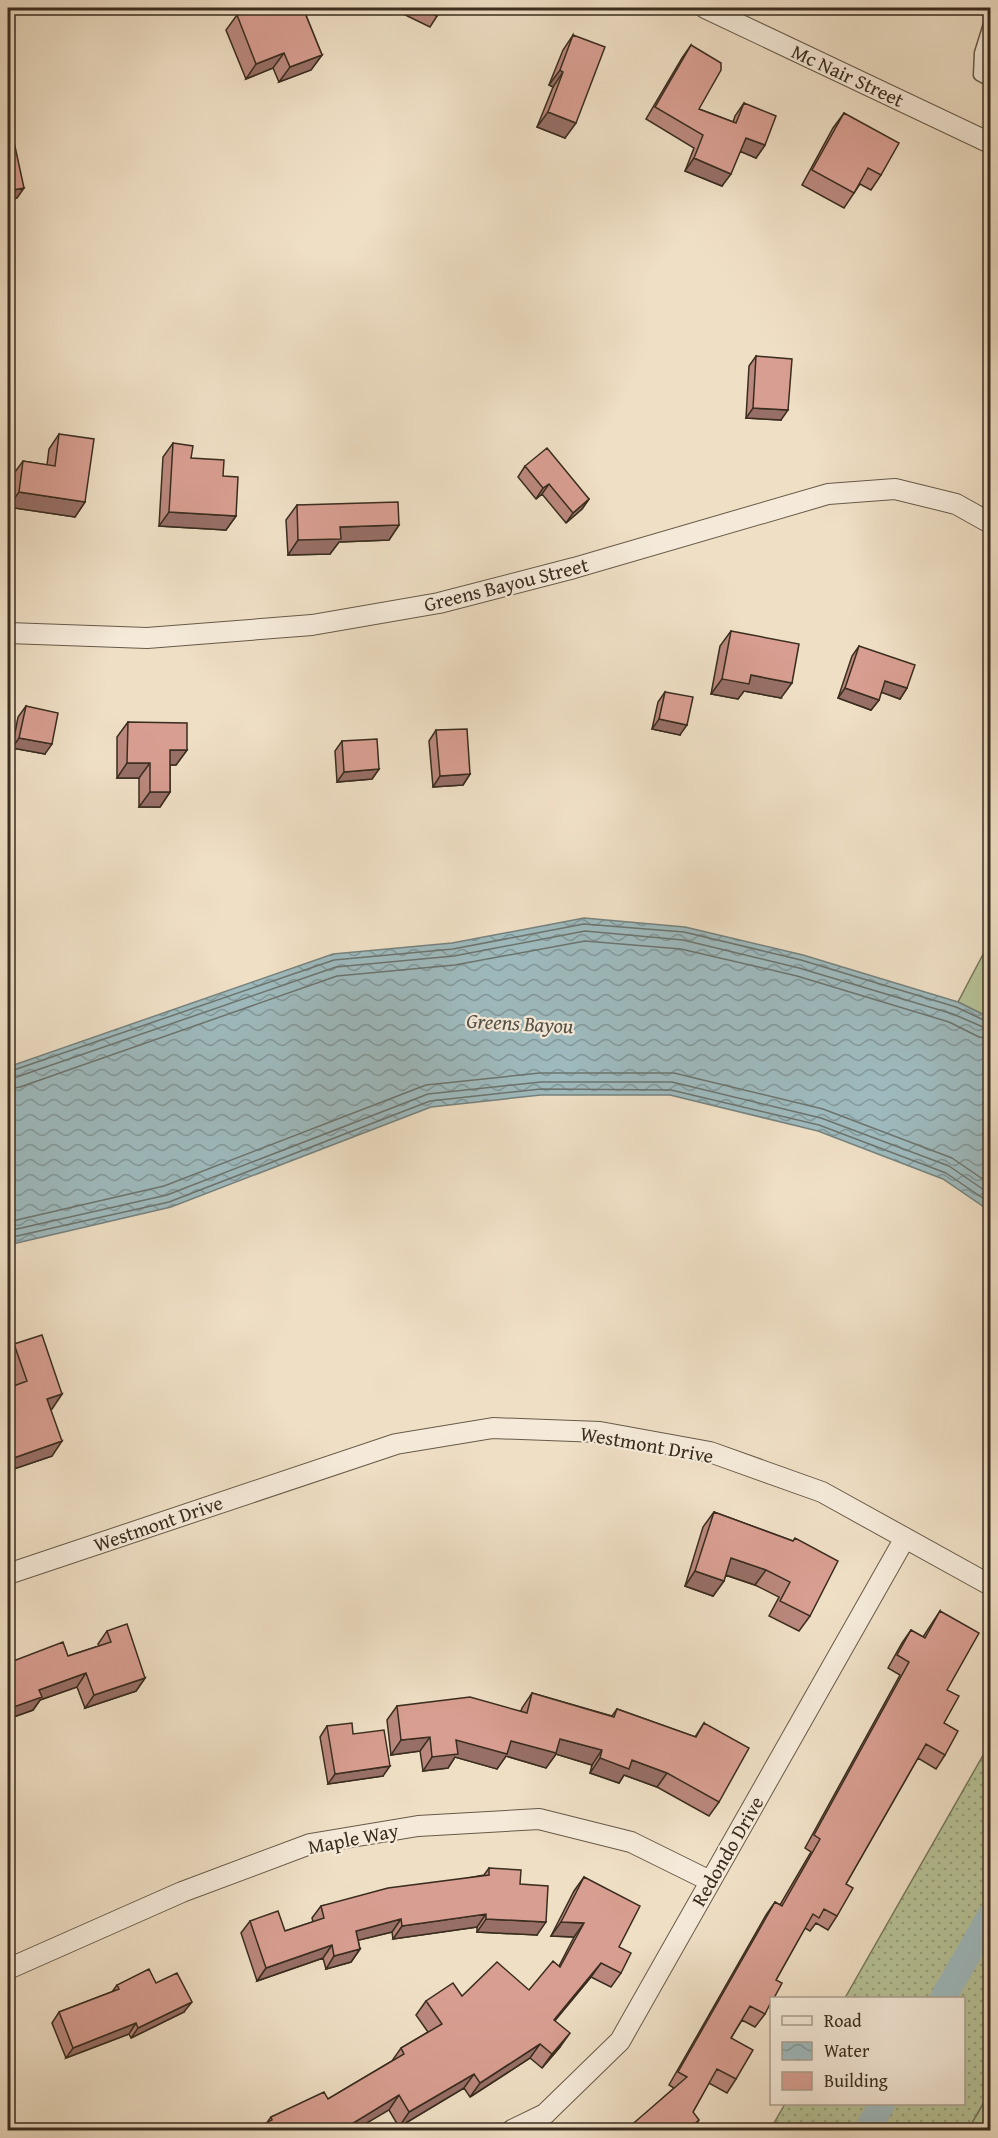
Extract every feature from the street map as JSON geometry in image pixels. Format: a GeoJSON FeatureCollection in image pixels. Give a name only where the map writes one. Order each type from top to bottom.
{"type":"FeatureCollection","features":[{"type":"Feature","properties":{"kind":"street","name":"Mc Nair Street"},"geometry":{"type":"LineString","coordinates":[[705,8],[990,143]]}},
{"type":"Feature","properties":{"kind":"street","name":"Greens Bayou Street"},"geometry":{"type":"LineString","coordinates":[[8,633],[147,638],[324,623],[439,603],[574,568],[828,494],[895,489],[956,504],[990,523]]}},
{"type":"Feature","properties":{"kind":"street","name":"Westmont Drive"},"geometry":{"type":"LineString","coordinates":[[8,1574],[396,1444],[493,1428],[600,1432],[710,1452],[822,1492],[990,1585]]}},
{"type":"Feature","properties":{"kind":"street","name":"Redondo Drive"},"geometry":{"type":"LineString","coordinates":[[512,2130],[545,2114],[620,2041],[905,1538]]}},
{"type":"Feature","properties":{"kind":"street","name":"Maple Way"},"geometry":{"type":"LineString","coordinates":[[8,1969],[182,1892],[310,1844],[418,1826],[539,1819],[632,1842],[710,1881]]}},
{"type":"Feature","properties":{"kind":"lane"},"geometry":{"type":"LineString","coordinates":[[990,21],[978,65],[979,75],[990,81]]}},
{"type":"Feature","properties":{"kind":"green space"},"geometry":{"type":"Polygon","coordinates":[[[990,941],[990,1018],[958,1002],[990,941]]]}},
{"type":"Feature","properties":{"kind":"green space"},"geometry":{"type":"Polygon","coordinates":[[[990,1743],[990,2092],[968,2130],[770,2130],[784,2105],[965,2105],[965,1997],[846,1997],[990,1743]]]}},
{"type":"Feature","properties":{"kind":"green space"},"geometry":{"type":"Polygon","coordinates":[[[990,2092],[990,2130],[968,2130],[990,2092]]]}},
{"type":"Feature","properties":{"kind":"water","name":"Greens Bayou"},"geometry":{"type":"Polygon","coordinates":[[[584,918],[685,927],[803,955],[958,1002],[990,1018],[990,1211],[943,1179],[818,1131],[670,1095],[541,1095],[431,1107],[171,1207],[8,1245],[8,1067],[333,954],[452,943],[584,918]]]}},
{"type":"Feature","properties":{"kind":"building"},"geometry":{"type":"Polygon","coordinates":[[[248,8],[303,8],[322,55],[290,67],[284,53],[256,64],[237,15],[250,10],[248,8]]]}},
{"type":"Feature","properties":{"kind":"building"},"geometry":{"type":"Polygon","coordinates":[[[419,8],[442,8],[437,16],[419,8]]]}},
{"type":"Feature","properties":{"kind":"building"},"geometry":{"type":"Polygon","coordinates":[[[573,35],[605,47],[576,123],[548,112],[563,72],[560,70],[573,35]]]}},
{"type":"Feature","properties":{"kind":"building"},"geometry":{"type":"Polygon","coordinates":[[[691,45],[721,63],[721,70],[699,109],[736,123],[744,103],[776,116],[765,145],[746,138],[731,174],[694,158],[703,135],[655,107],[691,45]]]}},
{"type":"Feature","properties":{"kind":"building"},"geometry":{"type":"Polygon","coordinates":[[[844,113],[899,143],[881,175],[868,168],[854,193],[812,170],[844,113]]]}},
{"type":"Feature","properties":{"kind":"building"},"geometry":{"type":"Polygon","coordinates":[[[11,128],[24,188],[8,191],[8,129],[11,128]]]}},
{"type":"Feature","properties":{"kind":"building"},"geometry":{"type":"Polygon","coordinates":[[[756,356],[792,359],[788,410],[753,408],[756,356]]]}},
{"type":"Feature","properties":{"kind":"building"},"geometry":{"type":"Polygon","coordinates":[[[59,434],[94,439],[85,502],[19,492],[23,461],[55,466],[59,434]]]}},
{"type":"Feature","properties":{"kind":"building"},"geometry":{"type":"Polygon","coordinates":[[[173,443],[193,446],[191,458],[224,460],[223,476],[238,477],[236,516],[169,512],[173,443]]]}},
{"type":"Feature","properties":{"kind":"building"},"geometry":{"type":"Polygon","coordinates":[[[547,448],[589,499],[573,513],[549,484],[543,488],[525,466],[547,448]]]}},
{"type":"Feature","properties":{"kind":"building"},"geometry":{"type":"Polygon","coordinates":[[[398,502],[399,525],[340,527],[341,539],[298,540],[297,505],[398,502]]]}},
{"type":"Feature","properties":{"kind":"building"},"geometry":{"type":"Polygon","coordinates":[[[731,631],[799,644],[792,683],[751,675],[749,684],[722,679],[731,631]]]}},
{"type":"Feature","properties":{"kind":"building"},"geometry":{"type":"Polygon","coordinates":[[[859,646],[915,665],[907,688],[885,681],[879,700],[845,688],[859,646]]]}},
{"type":"Feature","properties":{"kind":"building"},"geometry":{"type":"Polygon","coordinates":[[[665,692],[693,697],[687,725],[659,719],[665,692]]]}},
{"type":"Feature","properties":{"kind":"building"},"geometry":{"type":"Polygon","coordinates":[[[26,706],[58,713],[52,744],[19,738],[26,706]]]}},
{"type":"Feature","properties":{"kind":"building"},"geometry":{"type":"Polygon","coordinates":[[[128,722],[187,723],[187,750],[170,750],[170,792],[150,792],[150,763],[127,763],[128,722]]]}},
{"type":"Feature","properties":{"kind":"building"},"geometry":{"type":"Polygon","coordinates":[[[467,729],[470,774],[440,776],[436,730],[467,729]]]}},
{"type":"Feature","properties":{"kind":"building"},"geometry":{"type":"Polygon","coordinates":[[[377,739],[379,769],[344,772],[342,741],[377,739]]]}},
{"type":"Feature","properties":{"kind":"building"},"geometry":{"type":"Polygon","coordinates":[[[42,1335],[62,1394],[47,1399],[62,1441],[8,1460],[8,1388],[27,1381],[14,1344],[42,1335]]]}},
{"type":"Feature","properties":{"kind":"building"},"geometry":{"type":"Polygon","coordinates":[[[714,1512],[793,1541],[795,1538],[838,1561],[810,1616],[780,1601],[790,1582],[766,1570],[731,1558],[724,1581],[695,1571],[714,1512]]]}},
{"type":"Feature","properties":{"kind":"building"},"geometry":{"type":"Polygon","coordinates":[[[940,1611],[979,1633],[947,1690],[959,1696],[944,1723],[958,1731],[945,1755],[926,1744],[846,1884],[853,1888],[837,1916],[824,1909],[819,1918],[813,1914],[776,1980],[782,1983],[775,1997],[770,1997],[770,2004],[765,2014],[750,2006],[731,2038],[753,2050],[736,2079],[717,2069],[693,2112],[699,2120],[687,2130],[630,2130],[628,2128],[687,2077],[678,2072],[775,1902],[782,1906],[820,1839],[814,1835],[909,1662],[897,1655],[911,1630],[925,1638],[940,1611]]]}},
{"type":"Feature","properties":{"kind":"building"},"geometry":{"type":"Polygon","coordinates":[[[127,1624],[145,1678],[94,1695],[86,1673],[39,1690],[42,1697],[8,1709],[8,1663],[63,1642],[68,1656],[111,1642],[107,1631],[127,1624]]]}},
{"type":"Feature","properties":{"kind":"building"},"geometry":{"type":"Polygon","coordinates":[[[532,1693],[614,1717],[617,1709],[696,1737],[704,1723],[749,1748],[719,1802],[667,1773],[632,1760],[629,1769],[600,1758],[602,1750],[560,1739],[556,1753],[511,1741],[507,1754],[456,1740],[458,1754],[432,1757],[430,1737],[401,1740],[397,1706],[470,1697],[527,1713],[532,1693]]]}},
{"type":"Feature","properties":{"kind":"building"},"geometry":{"type":"Polygon","coordinates":[[[352,1723],[353,1734],[384,1730],[390,1766],[335,1774],[327,1726],[352,1723]]]}},
{"type":"Feature","properties":{"kind":"building"},"geometry":{"type":"Polygon","coordinates":[[[489,1868],[521,1870],[520,1884],[548,1886],[546,1922],[486,1919],[486,1914],[402,1926],[401,1919],[356,1931],[360,1949],[334,1956],[332,1945],[266,1968],[250,1921],[278,1911],[285,1931],[324,1918],[321,1906],[388,1888],[489,1875],[489,1868]]]}},
{"type":"Feature","properties":{"kind":"building"},"geometry":{"type":"Polygon","coordinates":[[[584,1877],[640,1906],[619,1947],[631,1953],[621,1973],[601,1963],[554,2020],[570,2033],[552,2054],[540,2044],[480,2083],[474,2074],[409,2112],[399,2095],[342,2130],[253,2130],[272,2120],[271,2117],[324,2092],[328,2099],[404,2054],[401,2048],[442,2024],[426,2001],[453,1983],[462,1996],[497,1962],[529,1990],[553,1961],[560,1967],[584,1923],[561,1922],[584,1877]]]}},
{"type":"Feature","properties":{"kind":"building"},"geometry":{"type":"Polygon","coordinates":[[[149,1969],[156,1983],[177,1973],[192,2002],[138,2028],[136,2023],[73,2048],[59,2012],[119,1989],[117,1985],[149,1969]]]}},
{"type":"Feature","properties":{"kind":"waterway"},"geometry":{"type":"LineString","coordinates":[[944,1997],[990,1916]]}},
{"type":"Feature","properties":{"kind":"waterway"},"geometry":{"type":"LineString","coordinates":[[867,2130],[881,2105]]}}]}
